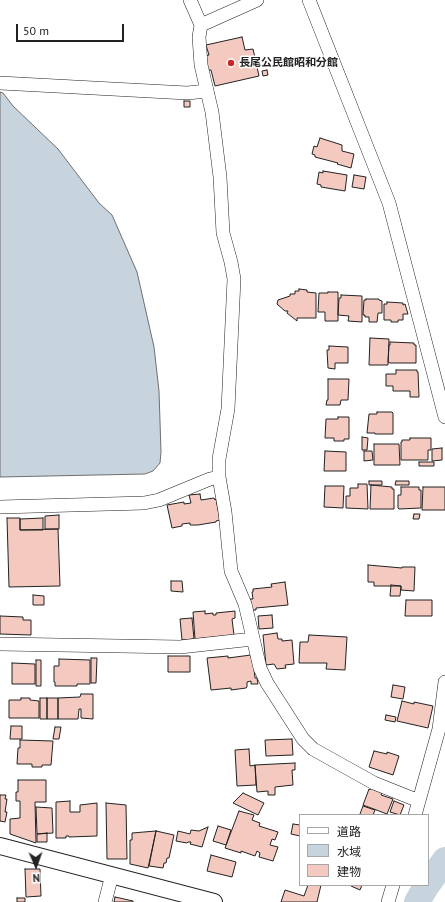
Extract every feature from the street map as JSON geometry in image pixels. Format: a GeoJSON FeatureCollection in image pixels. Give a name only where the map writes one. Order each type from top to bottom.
{"type":"FeatureCollection","features":[{"type":"Feature","properties":{"kind":"street"},"geometry":{"type":"LineString","coordinates":[[190,0],[201,25],[199,37],[200,65],[212,112],[219,170],[223,233],[232,262],[234,279],[228,409],[219,459],[219,477],[225,512],[231,571],[245,604],[260,668],[267,683],[303,739],[313,749],[374,783],[419,801]]}},
{"type":"Feature","properties":{"kind":"street"},"geometry":{"type":"LineString","coordinates":[[201,25],[257,0]]}},
{"type":"Feature","properties":{"kind":"street"},"geometry":{"type":"LineString","coordinates":[[309,0],[389,203],[445,417]]}},
{"type":"Feature","properties":{"kind":"street"},"geometry":{"type":"LineString","coordinates":[[0,83],[179,92],[207,91]]}},
{"type":"Feature","properties":{"kind":"street"},"geometry":{"type":"LineString","coordinates":[[0,507],[144,502],[159,500],[210,479],[219,477]]}},
{"type":"Feature","properties":{"kind":"street"},"geometry":{"type":"LineString","coordinates":[[0,644],[180,647],[253,639]]}},
{"type":"Feature","properties":{"kind":"street"},"geometry":{"type":"LineString","coordinates":[[415,814],[439,729],[445,682]]}},
{"type":"Feature","properties":{"kind":"street"},"geometry":{"type":"LineString","coordinates":[[0,846],[214,902]]}},
{"type":"Feature","properties":{"kind":"street"},"geometry":{"type":"LineString","coordinates":[[104,902],[112,875]]}},
{"type":"Feature","properties":{"kind":"street"},"geometry":{"type":"LineString","coordinates":[[388,902],[393,886]]}},
{"type":"Feature","properties":{"kind":"water"},"geometry":{"type":"Polygon","coordinates":[[[0,92],[3,93],[13,106],[58,149],[99,203],[112,215],[137,272],[154,347],[159,391],[161,452],[160,463],[153,471],[145,474],[0,477],[0,92]]]}},
{"type":"Feature","properties":{"kind":"building","name":"長尾公民館昭和分館"},"geometry":{"type":"Polygon","coordinates":[[[242,37],[245,50],[253,49],[259,76],[215,86],[211,70],[208,70],[205,56],[209,55],[206,45],[242,37]]]}},
{"type":"Feature","properties":{"kind":"building"},"geometry":{"type":"Polygon","coordinates":[[[267,70],[268,75],[263,76],[262,71],[267,70]]]}},
{"type":"Feature","properties":{"kind":"building"},"geometry":{"type":"Polygon","coordinates":[[[184,101],[190,101],[190,107],[184,107],[184,101]]]}},
{"type":"Feature","properties":{"kind":"building"},"geometry":{"type":"Polygon","coordinates":[[[320,138],[342,145],[342,151],[354,154],[351,168],[315,157],[315,155],[312,154],[314,146],[317,147],[320,138]]]}},
{"type":"Feature","properties":{"kind":"building"},"geometry":{"type":"Polygon","coordinates":[[[323,171],[347,175],[345,191],[321,187],[321,185],[317,184],[319,172],[323,173],[323,171]]]}},
{"type":"Feature","properties":{"kind":"building"},"geometry":{"type":"Polygon","coordinates":[[[354,175],[366,177],[364,189],[352,187],[354,175]]]}},
{"type":"Feature","properties":{"kind":"building"},"geometry":{"type":"Polygon","coordinates":[[[299,289],[316,293],[316,318],[297,318],[297,321],[287,313],[288,311],[285,311],[277,304],[278,300],[290,296],[290,294],[295,294],[295,291],[299,291],[299,289]]]}},
{"type":"Feature","properties":{"kind":"building"},"geometry":{"type":"Polygon","coordinates":[[[338,292],[338,321],[325,321],[325,312],[318,312],[319,293],[338,292]]]}},
{"type":"Feature","properties":{"kind":"building"},"geometry":{"type":"Polygon","coordinates":[[[341,295],[362,296],[362,322],[348,321],[349,316],[338,315],[339,298],[341,298],[341,295]]]}},
{"type":"Feature","properties":{"kind":"building"},"geometry":{"type":"Polygon","coordinates":[[[379,299],[382,301],[382,313],[378,313],[377,322],[369,322],[369,317],[365,317],[365,315],[363,315],[364,300],[379,299]]]}},
{"type":"Feature","properties":{"kind":"building"},"geometry":{"type":"Polygon","coordinates":[[[387,302],[403,303],[403,305],[405,304],[408,314],[403,314],[403,320],[398,320],[398,322],[384,320],[384,304],[387,304],[387,302]]]}},
{"type":"Feature","properties":{"kind":"building"},"geometry":{"type":"Polygon","coordinates":[[[370,338],[389,339],[388,365],[369,365],[370,338]]]}},
{"type":"Feature","properties":{"kind":"building"},"geometry":{"type":"Polygon","coordinates":[[[390,342],[414,343],[414,345],[416,345],[416,363],[388,362],[390,342]]]}},
{"type":"Feature","properties":{"kind":"building"},"geometry":{"type":"Polygon","coordinates":[[[329,346],[348,347],[348,363],[335,363],[335,369],[328,368],[327,350],[329,350],[329,346]]]}},
{"type":"Feature","properties":{"kind":"building"},"geometry":{"type":"Polygon","coordinates":[[[396,370],[417,370],[419,397],[410,397],[410,391],[393,391],[393,386],[386,386],[386,374],[396,374],[396,370]]]}},
{"type":"Feature","properties":{"kind":"building"},"geometry":{"type":"Polygon","coordinates":[[[328,379],[349,379],[348,400],[341,400],[340,405],[326,405],[328,400],[328,379]]]}},
{"type":"Feature","properties":{"kind":"building"},"geometry":{"type":"Polygon","coordinates":[[[377,412],[393,413],[393,434],[367,433],[369,414],[377,414],[377,412]]]}},
{"type":"Feature","properties":{"kind":"building"},"geometry":{"type":"Polygon","coordinates":[[[338,417],[349,417],[349,439],[344,439],[344,441],[334,441],[334,438],[325,438],[326,419],[338,419],[338,417]]]}},
{"type":"Feature","properties":{"kind":"building"},"geometry":{"type":"Polygon","coordinates":[[[362,437],[368,438],[367,450],[362,450],[362,437]]]}},
{"type":"Feature","properties":{"kind":"building"},"geometry":{"type":"Polygon","coordinates":[[[410,438],[431,438],[431,450],[428,450],[428,460],[401,460],[401,442],[402,440],[410,440],[410,438]]]}},
{"type":"Feature","properties":{"kind":"building"},"geometry":{"type":"Polygon","coordinates":[[[374,444],[399,444],[400,465],[374,465],[374,444]]]}},
{"type":"Feature","properties":{"kind":"building"},"geometry":{"type":"Polygon","coordinates":[[[442,448],[442,460],[432,461],[432,449],[442,448]]]}},
{"type":"Feature","properties":{"kind":"building"},"geometry":{"type":"Polygon","coordinates":[[[325,451],[346,452],[346,471],[324,471],[325,451]]]}},
{"type":"Feature","properties":{"kind":"building"},"geometry":{"type":"Polygon","coordinates":[[[364,451],[372,451],[373,460],[364,461],[364,451]]]}},
{"type":"Feature","properties":{"kind":"building"},"geometry":{"type":"Polygon","coordinates":[[[419,462],[434,462],[434,466],[419,466],[419,462]]]}},
{"type":"Feature","properties":{"kind":"building"},"geometry":{"type":"Polygon","coordinates":[[[369,481],[382,481],[382,485],[369,485],[369,481]]]}},
{"type":"Feature","properties":{"kind":"building"},"geometry":{"type":"Polygon","coordinates":[[[396,481],[409,481],[409,485],[395,485],[396,481]]]}},
{"type":"Feature","properties":{"kind":"building"},"geometry":{"type":"Polygon","coordinates":[[[358,484],[367,484],[368,509],[346,508],[346,496],[350,496],[350,488],[358,488],[358,484]]]}},
{"type":"Feature","properties":{"kind":"building"},"geometry":{"type":"Polygon","coordinates":[[[371,485],[392,487],[392,489],[394,489],[394,509],[370,509],[371,485]]]}},
{"type":"Feature","properties":{"kind":"building"},"geometry":{"type":"Polygon","coordinates":[[[325,486],[344,486],[343,508],[324,507],[325,486]]]}},
{"type":"Feature","properties":{"kind":"building"},"geometry":{"type":"Polygon","coordinates":[[[401,487],[419,487],[419,490],[421,490],[421,508],[398,508],[398,495],[401,495],[401,487]]]}},
{"type":"Feature","properties":{"kind":"building"},"geometry":{"type":"Polygon","coordinates":[[[423,487],[445,487],[445,510],[422,510],[423,487]]]}},
{"type":"Feature","properties":{"kind":"building"},"geometry":{"type":"Polygon","coordinates":[[[200,494],[201,500],[216,499],[220,520],[198,525],[190,525],[190,523],[182,524],[182,526],[172,528],[167,505],[184,502],[184,504],[191,503],[189,495],[200,494]]]}},
{"type":"Feature","properties":{"kind":"building"},"geometry":{"type":"Polygon","coordinates":[[[414,514],[420,514],[419,519],[413,519],[414,514]]]}},
{"type":"Feature","properties":{"kind":"building"},"geometry":{"type":"Polygon","coordinates":[[[59,515],[59,529],[45,529],[45,516],[59,515]]]}},
{"type":"Feature","properties":{"kind":"building"},"geometry":{"type":"Polygon","coordinates":[[[7,518],[20,518],[20,530],[58,529],[60,586],[9,587],[7,518]]]}},
{"type":"Feature","properties":{"kind":"building"},"geometry":{"type":"Polygon","coordinates":[[[43,518],[43,530],[20,530],[20,519],[43,518]]]}},
{"type":"Feature","properties":{"kind":"building"},"geometry":{"type":"Polygon","coordinates":[[[368,565],[402,568],[415,567],[414,591],[401,590],[401,586],[374,586],[374,582],[368,582],[368,565]]]}},
{"type":"Feature","properties":{"kind":"building"},"geometry":{"type":"Polygon","coordinates":[[[171,581],[182,581],[183,592],[171,591],[171,581]]]}},
{"type":"Feature","properties":{"kind":"building"},"geometry":{"type":"Polygon","coordinates":[[[285,582],[288,605],[256,608],[256,610],[252,610],[250,599],[253,599],[253,589],[272,587],[271,584],[285,582]]]}},
{"type":"Feature","properties":{"kind":"building"},"geometry":{"type":"Polygon","coordinates":[[[391,585],[401,586],[400,596],[390,596],[391,585]]]}},
{"type":"Feature","properties":{"kind":"building"},"geometry":{"type":"Polygon","coordinates":[[[33,595],[44,596],[44,605],[33,605],[33,595]]]}},
{"type":"Feature","properties":{"kind":"building"},"geometry":{"type":"Polygon","coordinates":[[[406,600],[432,600],[432,616],[405,616],[406,600]]]}},
{"type":"Feature","properties":{"kind":"building"},"geometry":{"type":"Polygon","coordinates":[[[205,611],[205,614],[213,613],[213,615],[216,615],[216,613],[235,611],[235,618],[232,619],[234,635],[195,639],[193,612],[205,611]]]}},
{"type":"Feature","properties":{"kind":"building"},"geometry":{"type":"Polygon","coordinates":[[[272,615],[273,628],[259,629],[258,616],[272,615]]]}},
{"type":"Feature","properties":{"kind":"building"},"geometry":{"type":"Polygon","coordinates":[[[0,616],[23,617],[23,620],[31,620],[31,635],[0,634],[0,616]]]}},
{"type":"Feature","properties":{"kind":"building"},"geometry":{"type":"Polygon","coordinates":[[[192,618],[194,639],[182,640],[180,619],[192,618]]]}},
{"type":"Feature","properties":{"kind":"building"},"geometry":{"type":"Polygon","coordinates":[[[277,633],[278,639],[282,639],[282,641],[292,640],[294,664],[285,665],[286,668],[277,669],[274,664],[266,665],[263,635],[277,633]]]}},
{"type":"Feature","properties":{"kind":"building"},"geometry":{"type":"Polygon","coordinates":[[[309,635],[347,637],[345,670],[326,669],[327,663],[299,663],[300,642],[308,642],[309,635]]]}},
{"type":"Feature","properties":{"kind":"building"},"geometry":{"type":"Polygon","coordinates":[[[251,655],[251,658],[253,658],[255,678],[257,678],[258,684],[251,684],[251,681],[247,682],[246,688],[211,690],[207,658],[228,656],[228,658],[251,655]]]}},
{"type":"Feature","properties":{"kind":"building"},"geometry":{"type":"Polygon","coordinates":[[[168,656],[190,656],[190,672],[168,672],[168,656]]]}},
{"type":"Feature","properties":{"kind":"building"},"geometry":{"type":"Polygon","coordinates":[[[91,658],[97,658],[96,683],[91,683],[91,658]]]}},
{"type":"Feature","properties":{"kind":"building"},"geometry":{"type":"Polygon","coordinates":[[[59,659],[90,660],[90,684],[77,684],[77,686],[55,686],[54,666],[59,666],[59,659]]]}},
{"type":"Feature","properties":{"kind":"building"},"geometry":{"type":"Polygon","coordinates":[[[36,660],[41,660],[41,686],[36,686],[36,660]]]}},
{"type":"Feature","properties":{"kind":"building"},"geometry":{"type":"Polygon","coordinates":[[[12,663],[35,664],[35,684],[12,684],[12,663]]]}},
{"type":"Feature","properties":{"kind":"building"},"geometry":{"type":"Polygon","coordinates":[[[393,685],[405,687],[403,699],[391,697],[393,685]]]}},
{"type":"Feature","properties":{"kind":"building"},"geometry":{"type":"Polygon","coordinates":[[[81,694],[93,694],[93,719],[81,718],[81,709],[79,709],[78,719],[58,719],[58,698],[80,697],[81,694]]]}},
{"type":"Feature","properties":{"kind":"building"},"geometry":{"type":"Polygon","coordinates":[[[21,698],[30,698],[30,700],[39,701],[39,718],[9,718],[9,700],[21,700],[21,698]]]}},
{"type":"Feature","properties":{"kind":"building"},"geometry":{"type":"Polygon","coordinates":[[[40,698],[47,698],[47,719],[40,719],[40,698]]]}},
{"type":"Feature","properties":{"kind":"building"},"geometry":{"type":"Polygon","coordinates":[[[47,698],[58,698],[58,719],[47,719],[47,698]]]}},
{"type":"Feature","properties":{"kind":"building"},"geometry":{"type":"Polygon","coordinates":[[[402,701],[433,706],[428,728],[397,721],[402,701]]]}},
{"type":"Feature","properties":{"kind":"building"},"geometry":{"type":"Polygon","coordinates":[[[386,715],[396,717],[395,722],[385,720],[386,715]]]}},
{"type":"Feature","properties":{"kind":"building"},"geometry":{"type":"Polygon","coordinates":[[[11,726],[22,726],[22,739],[10,739],[11,726]]]}},
{"type":"Feature","properties":{"kind":"building"},"geometry":{"type":"Polygon","coordinates":[[[55,727],[61,727],[59,739],[53,739],[55,727]]]}},
{"type":"Feature","properties":{"kind":"building"},"geometry":{"type":"Polygon","coordinates":[[[292,739],[293,755],[266,756],[265,740],[292,739]]]}},
{"type":"Feature","properties":{"kind":"building"},"geometry":{"type":"Polygon","coordinates":[[[20,740],[53,741],[51,765],[32,767],[32,764],[17,764],[20,740]]]}},
{"type":"Feature","properties":{"kind":"building"},"geometry":{"type":"Polygon","coordinates":[[[249,749],[250,766],[255,765],[256,785],[237,786],[235,750],[249,749]]]}},
{"type":"Feature","properties":{"kind":"building"},"geometry":{"type":"Polygon","coordinates":[[[374,751],[387,754],[387,752],[399,756],[393,775],[369,767],[374,751]]]}},
{"type":"Feature","properties":{"kind":"building"},"geometry":{"type":"Polygon","coordinates":[[[295,763],[295,770],[292,770],[293,785],[275,787],[275,795],[268,795],[268,791],[257,792],[255,765],[295,763]]]}},
{"type":"Feature","properties":{"kind":"building"},"geometry":{"type":"Polygon","coordinates":[[[18,780],[46,780],[46,802],[35,802],[36,843],[10,834],[10,819],[20,818],[20,801],[16,801],[18,780]]]}},
{"type":"Feature","properties":{"kind":"building"},"geometry":{"type":"Polygon","coordinates":[[[371,788],[382,793],[381,795],[393,799],[387,814],[363,805],[369,789],[370,790],[371,788]]]}},
{"type":"Feature","properties":{"kind":"building"},"geometry":{"type":"Polygon","coordinates":[[[243,793],[264,803],[258,815],[233,803],[243,793]]]}},
{"type":"Feature","properties":{"kind":"building"},"geometry":{"type":"Polygon","coordinates":[[[0,795],[6,795],[5,799],[7,799],[5,822],[0,821],[0,795]]]}},
{"type":"Feature","properties":{"kind":"building"},"geometry":{"type":"Polygon","coordinates":[[[70,801],[70,812],[80,812],[80,805],[97,803],[97,836],[66,836],[66,838],[56,838],[56,802],[70,801]]]}},
{"type":"Feature","properties":{"kind":"building"},"geometry":{"type":"Polygon","coordinates":[[[394,801],[404,805],[400,814],[390,812],[394,801]]]}},
{"type":"Feature","properties":{"kind":"building"},"geometry":{"type":"Polygon","coordinates":[[[106,803],[126,805],[127,859],[107,859],[106,803]]]}},
{"type":"Feature","properties":{"kind":"building"},"geometry":{"type":"Polygon","coordinates":[[[363,806],[375,810],[373,814],[360,814],[363,806]]]}},
{"type":"Feature","properties":{"kind":"building"},"geometry":{"type":"Polygon","coordinates":[[[36,807],[52,808],[53,833],[37,834],[36,807]]]}},
{"type":"Feature","properties":{"kind":"building"},"geometry":{"type":"Polygon","coordinates":[[[239,811],[254,815],[252,820],[260,823],[259,826],[278,832],[275,840],[272,839],[270,845],[278,847],[273,861],[259,857],[260,853],[257,851],[255,856],[241,851],[241,853],[225,848],[239,811]]]}},
{"type":"Feature","properties":{"kind":"building"},"geometry":{"type":"Polygon","coordinates":[[[293,824],[299,825],[299,836],[291,834],[293,824]]]}},
{"type":"Feature","properties":{"kind":"building"},"geometry":{"type":"Polygon","coordinates":[[[218,826],[231,830],[226,845],[213,841],[218,826]]]}},
{"type":"Feature","properties":{"kind":"building"},"geometry":{"type":"Polygon","coordinates":[[[208,827],[202,847],[190,844],[191,842],[187,843],[176,841],[178,831],[190,834],[191,830],[199,831],[208,827]]]}},
{"type":"Feature","properties":{"kind":"building"},"geometry":{"type":"Polygon","coordinates":[[[156,831],[174,835],[169,858],[167,858],[166,863],[164,863],[163,868],[149,866],[156,831]]]}},
{"type":"Feature","properties":{"kind":"building"},"geometry":{"type":"Polygon","coordinates":[[[156,831],[148,868],[130,864],[130,840],[132,840],[132,833],[156,831]]]}},
{"type":"Feature","properties":{"kind":"building"},"geometry":{"type":"Polygon","coordinates":[[[47,833],[47,842],[37,842],[37,834],[47,833]]]}},
{"type":"Feature","properties":{"kind":"building"},"geometry":{"type":"Polygon","coordinates":[[[211,855],[236,862],[232,877],[207,871],[211,855]]]}},
{"type":"Feature","properties":{"kind":"building"},"geometry":{"type":"Polygon","coordinates":[[[25,869],[40,869],[41,896],[26,897],[25,869]]]}},
{"type":"Feature","properties":{"kind":"building"},"geometry":{"type":"Polygon","coordinates":[[[308,886],[321,886],[317,902],[281,902],[285,890],[304,896],[308,886]]]}},
{"type":"Feature","properties":{"kind":"building"},"geometry":{"type":"Polygon","coordinates":[[[351,886],[362,886],[360,890],[351,886]]]}},
{"type":"Feature","properties":{"kind":"building"},"geometry":{"type":"Polygon","coordinates":[[[115,897],[133,901],[133,902],[114,902],[115,897]]]}},
{"type":"Feature","properties":{"kind":"building"},"geometry":{"type":"Polygon","coordinates":[[[17,898],[25,898],[25,902],[17,902],[17,898]]]}},
{"type":"Feature","properties":{"kind":"waterway"},"geometry":{"type":"LineString","coordinates":[[429,883],[445,860]]}},
{"type":"Feature","properties":{"kind":"waterway"},"geometry":{"type":"LineString","coordinates":[[417,902],[426,886]]}},
{"type":"Feature","properties":{"kind":"place","name":"長尾公民館昭和分館"},"geometry":{"type":"Point","coordinates":[231,63]}}]}
